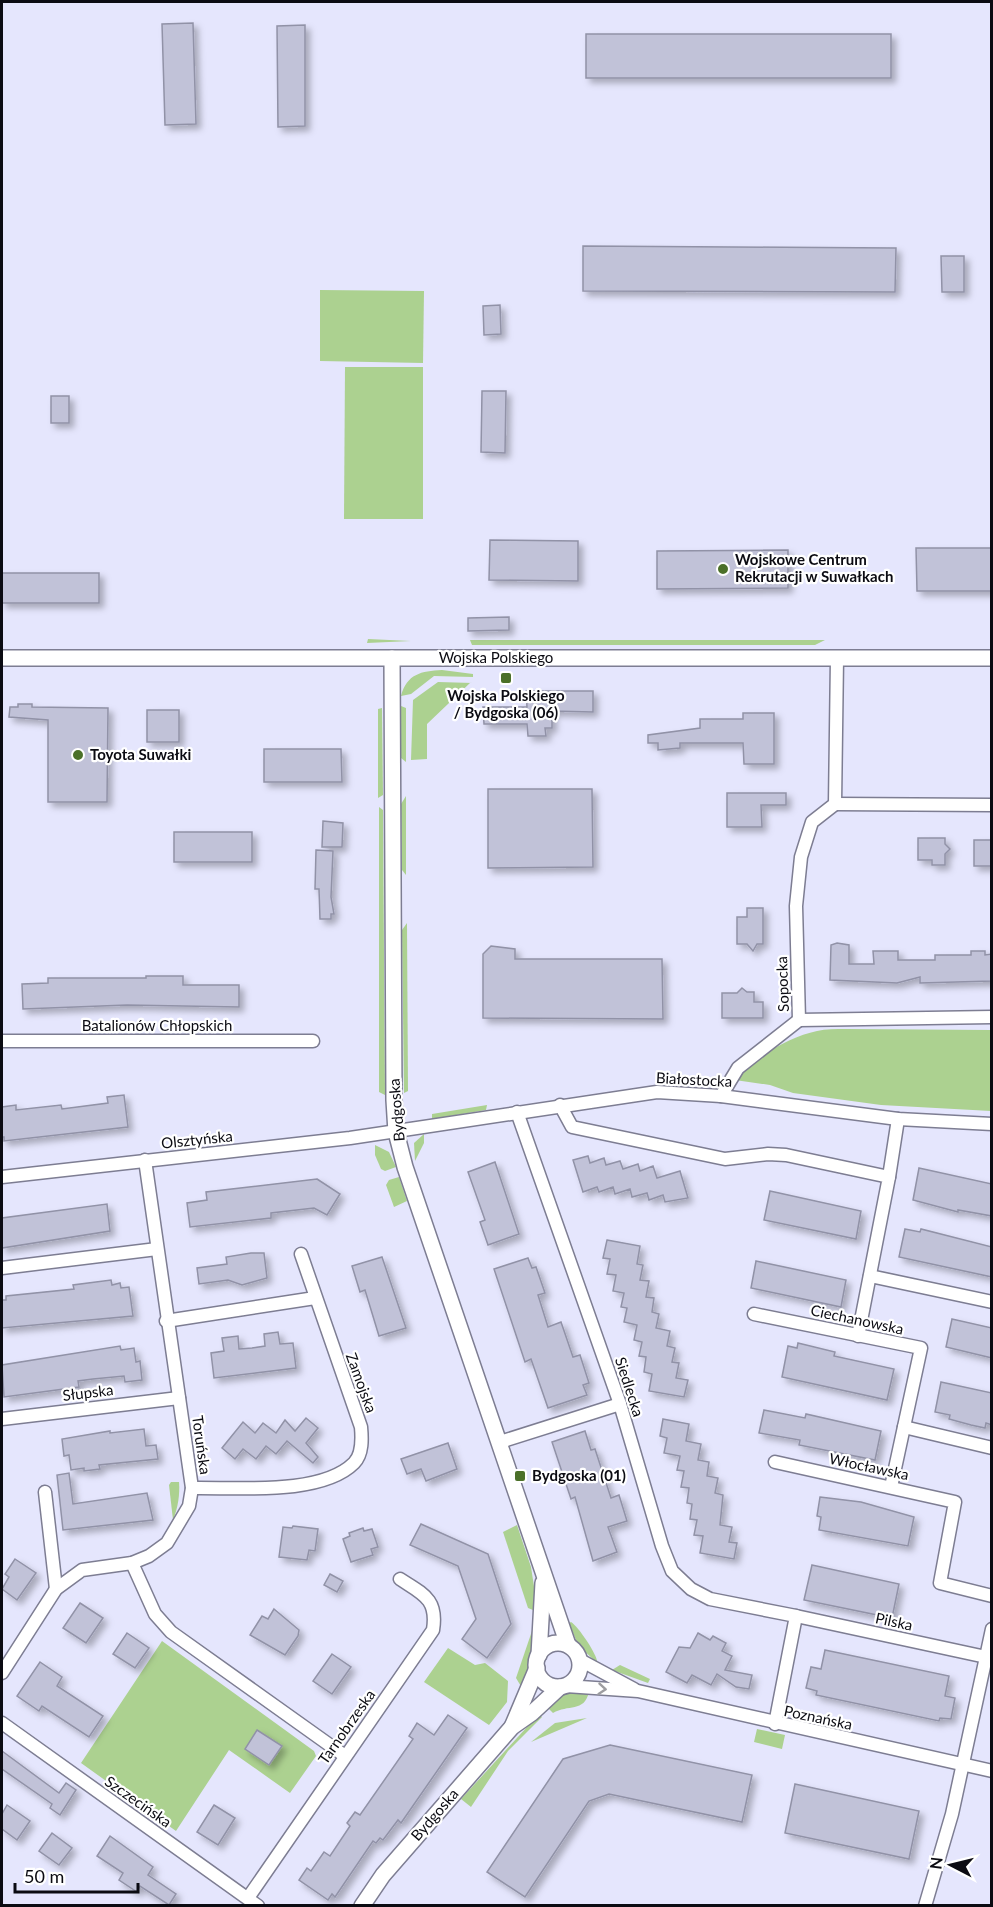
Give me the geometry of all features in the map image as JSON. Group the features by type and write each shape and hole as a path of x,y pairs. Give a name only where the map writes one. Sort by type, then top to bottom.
{"street":[{"name":"Wojska Polskiego","path":"2,658 992,658"},
{"name":"Bydgoska","path":"392,658 393,1024 396,1132 405,1167 568,1645"},
{"path":"837,658 835,804 992,805"},
{"name":"Sopocka","path":"835,804 812,822 801,857 796,906 799,1020 992,1017"},
{"path":"721,1096 738,1068 799,1020"},
{"name":"Batalionów Chłopskich","path":"2,1041 313,1041"},
{"name":"Białostocka","path":"396,1132 560,1104 657,1092 721,1096 897,1119 992,1124"},
{"path":"560,1104 572,1127 725,1160 768,1154 786,1155 889,1177"},
{"name":"Siedlecka","path":"517,1112 620,1404 662,1546 672,1571 691,1589 710,1599 796,1616"},
{"path":"858,1336 889,1177 897,1119"},
{"name":"Olsztyńska","path":"2,1177 396,1132"},
{"name":"Toruńska","path":"2,1673 56,1588 82,1570 132,1563 149,1556 167,1544 189,1506 192,1488 166,1321 145,1160"},
{"path":"2,1268 157,1249"},
{"path":"166,1321 315,1298 301,1254"},
{"path":"870,1276 992,1302"},
{"name":"Zamojska","path":"192,1488 261,1488 308,1483 333,1476 356,1462 362,1445 361,1427 315,1298"},
{"name":"Ciechanowska","path":"754,1314 921,1348 891,1487"},
{"name":"Słupska","path":"2,1419 179,1398"},
{"path":"500,1442 620,1404"},
{"path":"904,1427 992,1448"},
{"name":"Włocławska","path":"775,1462 955,1502 940,1583 992,1596"},
{"path":"45,1492 56,1588"},
{"path":"132,1563 155,1614 171,1632 345,1756"},
{"name":"Bydgoska","path":"512,1727 538,1661 543,1574"},
{"name":"Tarnobrzeska","path":"253,1902 345,1756 433,1630 435,1617 432,1603 400,1579"},
{"path":"775,1724 796,1616"},
{"name":"Pilska","path":"796,1616 986,1657"},
{"path":"925,1905 952,1815 992,1629"},
{"path":"549,1645 568,1645 578,1653 580,1660 579,1672 563,1686 543,1681 538,1661 549,1645"},
{"name":"Poznańska","path":"580,1660 638,1691"},
{"name":"Bydgoska","path":"362,1905 383,1875 512,1727 563,1686"},
{"name":"Poznańska","path":"563,1686 638,1691 775,1724 992,1771"},
{"name":"Szczecińska","path":"2,1723 253,1902"}],"green space":[{"path":"320,290 424,291 423,363 320,361"},
{"path":"345,367 423,367 423,519 344,519"},
{"path":"368,639 411,641 367,643"},
{"path":"470,640 825,640 815,645 472,645"},
{"path":"442,670 473,674 473,677 434,676 411,694 401,696 411,678 428,671"},
{"path":"438,682 473,683 470,683 427,724 427,759 411,760 413,700"},
{"path":"401,706 406,708 406,762 401,758"},
{"path":"382,708 383,795 378,798 378,709"},
{"path":"406,796 406,875 402,870 401,804"},
{"path":"379,807 383,810 385,1095 379,1092"},
{"path":"407,923 408,1091 404,1093 402,930"},
{"path":"820,1030 991,1030 991,1111 881,1105 793,1093 770,1085 735,1080 762,1056 783,1043"},
{"path":"487,1105 486,1110 432,1119 432,1114"},
{"path":"424,1134 424,1143 415,1161 414,1143"},
{"path":"375,1145 389,1152 396,1167 385,1171 381,1169 375,1155"},
{"path":"399,1177 407,1201 394,1207 386,1185 389,1180"},
{"path":"171,1482 179,1482 178,1501 173,1520 169,1485"},
{"path":"517,1525 531,1567 538,1612 528,1608 503,1532"},
{"path":"571,1622 587,1642 597,1663 578,1645 569,1623"},
{"path":"533,1628 535,1651 522,1688 516,1678"},
{"path":"162,1641 314,1751 316,1756 290,1793 229,1750 176,1831 81,1763"},
{"path":"448,1648 475,1665 485,1663 508,1681 507,1702 489,1725 424,1682"},
{"path":"620,1665 650,1679 648,1683 612,1670"},
{"path":"567,1690 589,1692 587,1699 579,1706 553,1713 547,1707"},
{"path":"539,1714 542,1717 508,1751 471,1807 461,1799"},
{"path":"587,1718 531,1742 555,1723"},
{"path":"757,1729 785,1735 782,1749 754,1742"}],"building":[{"path":"193,23 196,124 165,125 162,24"},
{"path":"305,25 305,126 278,127 277,26"},
{"path":"586,34 891,34 891,78 586,78"},
{"path":"583,246 896,248 895,292 583,291"},
{"path":"941,256 964,256 964,292 942,292"},
{"path":"500,305 501,334 484,335 483,306"},
{"path":"482,391 506,391 505,453 481,452"},
{"path":"51,396 69,396 69,423 51,423"},
{"path":"490,540 578,541 578,581 489,580"},
{"path":"916,548 992,548 992,591 917,591"},
{"name":"Wojskowe Centrum Rekrutacji w Suwałkach","path":"788,550 788,588 657,589 657,551"},
{"path":"2,573 99,573 99,603 2,603"},
{"path":"509,617 509,630 468,631 468,618"},
{"path":"526,691 593,691 593,712 552,711 552,728 545,728 546,736 528,736 527,724 484,724 483,707 527,707"},
{"name":"Toyota Suwałki","path":"18,704 32,704 32,707 108,708 107,802 48,802 48,720 9,717 10,707 18,707"},
{"path":"147,710 179,710 179,742 147,742"},
{"path":"743,713 774,713 774,764 744,764 743,743 680,743 680,748 658,750 658,743 648,743 648,735 700,728 700,719 743,719"},
{"path":"264,749 341,749 342,782 264,782"},
{"path":"488,789 592,789 593,867 488,868"},
{"path":"727,793 786,793 786,805 761,805 762,827 727,827"},
{"path":"323,821 343,823 342,847 322,847"},
{"path":"174,832 252,832 252,862 174,862"},
{"path":"918,838 945,838 945,844 950,849 945,854 945,865 932,865 932,860 918,860"},
{"path":"974,840 992,840 992,866 974,866"},
{"path":"316,850 333,851 331,897 334,914 331,914 331,919 320,919 319,889 315,889"},
{"path":"747,908 763,908 763,944 757,944 753,951 747,944 737,944 737,917 747,917"},
{"path":"837,943 849,945 849,964 874,964 873,951 898,951 898,960 935,960 935,955 971,955 971,951 985,951 985,955 992,954 992,981 920,983 920,977 897,983 830,980 831,945"},
{"path":"491,946 515,949 515,959 662,959 663,1019 483,1018 483,954"},
{"path":"146,976 183,976 183,985 239,985 239,1007 127,1005 23,1009 22,984 48,983 48,978 146,978"},
{"path":"742,988 747,992 754,992 754,1002 763,1002 763,1018 722,1018 722,993 737,993"},
{"path":"124,1095 128,1127 4,1141 2,1137 2,1107 16,1105 16,1110 61,1105 62,1109 108,1103 107,1097"},
{"path":"588,1156 590,1163 604,1158 606,1165 620,1161 623,1169 638,1164 640,1171 653,1166 657,1178 680,1171 688,1198 665,1202 663,1195 649,1200 647,1193 632,1197 630,1189 615,1194 613,1187 599,1192 597,1187 583,1192 573,1160"},
{"path":"495,1162 519,1234 488,1245 480,1222 485,1220 468,1172"},
{"path":"919,1168 992,1184 992,1216 958,1210 958,1212 913,1200"},
{"path":"317,1179 340,1194 327,1215 314,1208 271,1213 271,1218 190,1227 187,1203 207,1200 206,1192"},
{"path":"770,1191 861,1211 856,1239 764,1220"},
{"path":"107,1204 110,1231 2,1248 2,1218"},
{"path":"905,1229 920,1232 921,1229 992,1247 992,1277 899,1257"},
{"path":"607,1240 640,1246 637,1264 643,1265 640,1280 649,1281 646,1297 654,1298 652,1312 659,1314 656,1328 670,1331 667,1346 675,1348 672,1362 679,1363 676,1378 688,1380 684,1397 649,1391 652,1374 644,1372 646,1357 639,1356 642,1342 634,1340 637,1325 624,1322 627,1308 621,1307 624,1293 613,1291 616,1275 607,1274 610,1259 603,1258"},
{"path":"264,1253 267,1278 242,1285 228,1280 199,1284 197,1268 227,1264 226,1257"},
{"path":"382,1257 406,1328 379,1336 365,1290 360,1292 352,1266"},
{"path":"528,1258 532,1268 536,1267 545,1293 538,1295 548,1327 561,1322 573,1357 580,1355 589,1383 583,1385 587,1395 548,1408 531,1359 525,1362 494,1269"},
{"path":"756,1261 846,1280 841,1307 751,1288"},
{"path":"111,1280 112,1285 120,1283 121,1288 129,1287 133,1316 2,1328 2,1300 6,1300 6,1296 74,1289 73,1285"},
{"path":"952,1319 992,1328 992,1358 946,1347"},
{"path":"278,1332 280,1344 293,1343 296,1368 214,1378 211,1353 224,1351 222,1338 238,1336 239,1349 252,1348 265,1346 264,1334"},
{"path":"798,1343 835,1352 834,1356 894,1369 887,1400 782,1377 788,1346 797,1348"},
{"path":"120,1346 121,1350 134,1348 136,1362 140,1361 142,1380 125,1382 124,1376 93,1379 78,1381 79,1387 4,1397 2,1365"},
{"path":"941,1382 992,1393 992,1425 986,1423 985,1428 971,1425 949,1419 950,1415 935,1412"},
{"path":"764,1410 805,1418 806,1414 881,1431 875,1460 799,1445 800,1440 759,1433"},
{"path":"306,1418 318,1428 306,1443 318,1457 313,1463 287,1441 276,1454 266,1446 256,1459 243,1449 235,1459 222,1448 243,1422 255,1433 263,1423 276,1433 285,1420 295,1431"},
{"path":"663,1419 689,1424 686,1441 701,1444 698,1460 709,1462 707,1476 718,1478 715,1493 723,1495 720,1525 732,1527 729,1542 737,1543 734,1559 700,1553 703,1536 694,1535 697,1520 690,1519 692,1504 687,1503 689,1488 681,1487 684,1471 677,1470 680,1456 664,1453 667,1438 660,1436"},
{"path":"144,1429 146,1446 156,1445 158,1459 99,1465 100,1469 84,1471 84,1468 71,1470 69,1455 64,1456 62,1439 110,1431 110,1433"},
{"path":"585,1431 591,1450 595,1449 611,1498 619,1495 627,1521 608,1527 617,1552 593,1561 575,1497 571,1499 552,1442"},
{"path":"448,1443 457,1469 426,1481 421,1469 407,1474 401,1459"},
{"path":"69,1473 73,1504 147,1493 153,1520 63,1530 57,1475"},
{"path":"820,1497 861,1502 914,1517 908,1546 819,1530 821,1517 817,1516"},
{"path":"421,1524 488,1554 511,1624 487,1658 462,1639 476,1619 458,1566 410,1545"},
{"path":"293,1526 318,1529 315,1551 309,1550 307,1560 279,1557 283,1527 292,1528"},
{"path":"363,1528 364,1531 372,1529 378,1547 371,1549 373,1555 351,1562 343,1539 350,1536 349,1533"},
{"path":"15,1559 36,1573 17,1600 2,1589 9,1577 5,1574"},
{"path":"812,1565 899,1584 892,1618 804,1600"},
{"path":"330,1574 343,1581 337,1592 324,1585"},
{"path":"80,1603 103,1618 86,1643 63,1628"},
{"path":"274,1609 299,1630 298,1636 285,1655 250,1635 262,1616 268,1619"},
{"path":"127,1633 149,1648 135,1668 113,1654"},
{"path":"698,1633 710,1640 713,1636 726,1643 722,1651 732,1656 725,1670 752,1675 749,1689 736,1687 717,1674 711,1685 692,1675 687,1683 666,1672 679,1647 690,1648"},
{"path":"825,1650 949,1676 945,1696 955,1698 951,1719 940,1718 939,1721 816,1695 817,1691 806,1688 811,1667 821,1669"},
{"path":"332,1654 351,1667 332,1694 313,1681"},
{"path":"40,1662 62,1677 57,1686 103,1716 89,1737 42,1706 39,1711 17,1696"},
{"path":"448,1715 467,1728 401,1823 398,1820 383,1840 380,1838 376,1843 373,1841 335,1897 332,1894 328,1900 299,1880 307,1868 311,1871 324,1852 330,1856 350,1826 347,1823 355,1812 360,1815 413,1739 409,1736 417,1723 434,1735"},
{"path":"257,1730 282,1746 269,1765 245,1749"},
{"path":"610,1745 752,1775 742,1822 609,1794 589,1801 525,1897 487,1872 563,1759"},
{"path":"2,1751 59,1793 66,1783 76,1790 60,1815 50,1808 52,1804 2,1769"},
{"path":"795,1784 919,1811 909,1859 785,1833"},
{"path":"7,1805 30,1821 17,1840 2,1829 2,1814"},
{"path":"214,1805 235,1818 218,1845 197,1832"},
{"path":"52,1833 72,1848 59,1865 39,1851"},
{"path":"110,1836 153,1867 148,1875 176,1894 169,1905 140,1886 137,1892 119,1880 123,1873 97,1856"}],"place":[{"name":"Wojskowe Centrum Rekrutacji w Suwałkach","path":"723,569"},
{"name":"Wojska Polskiego / Bydgoska (06)","path":"506,678"},
{"name":"Toyota Suwałki","path":"78,755"},
{"name":"Bydgoska (01)","path":"520,1476"}]}
